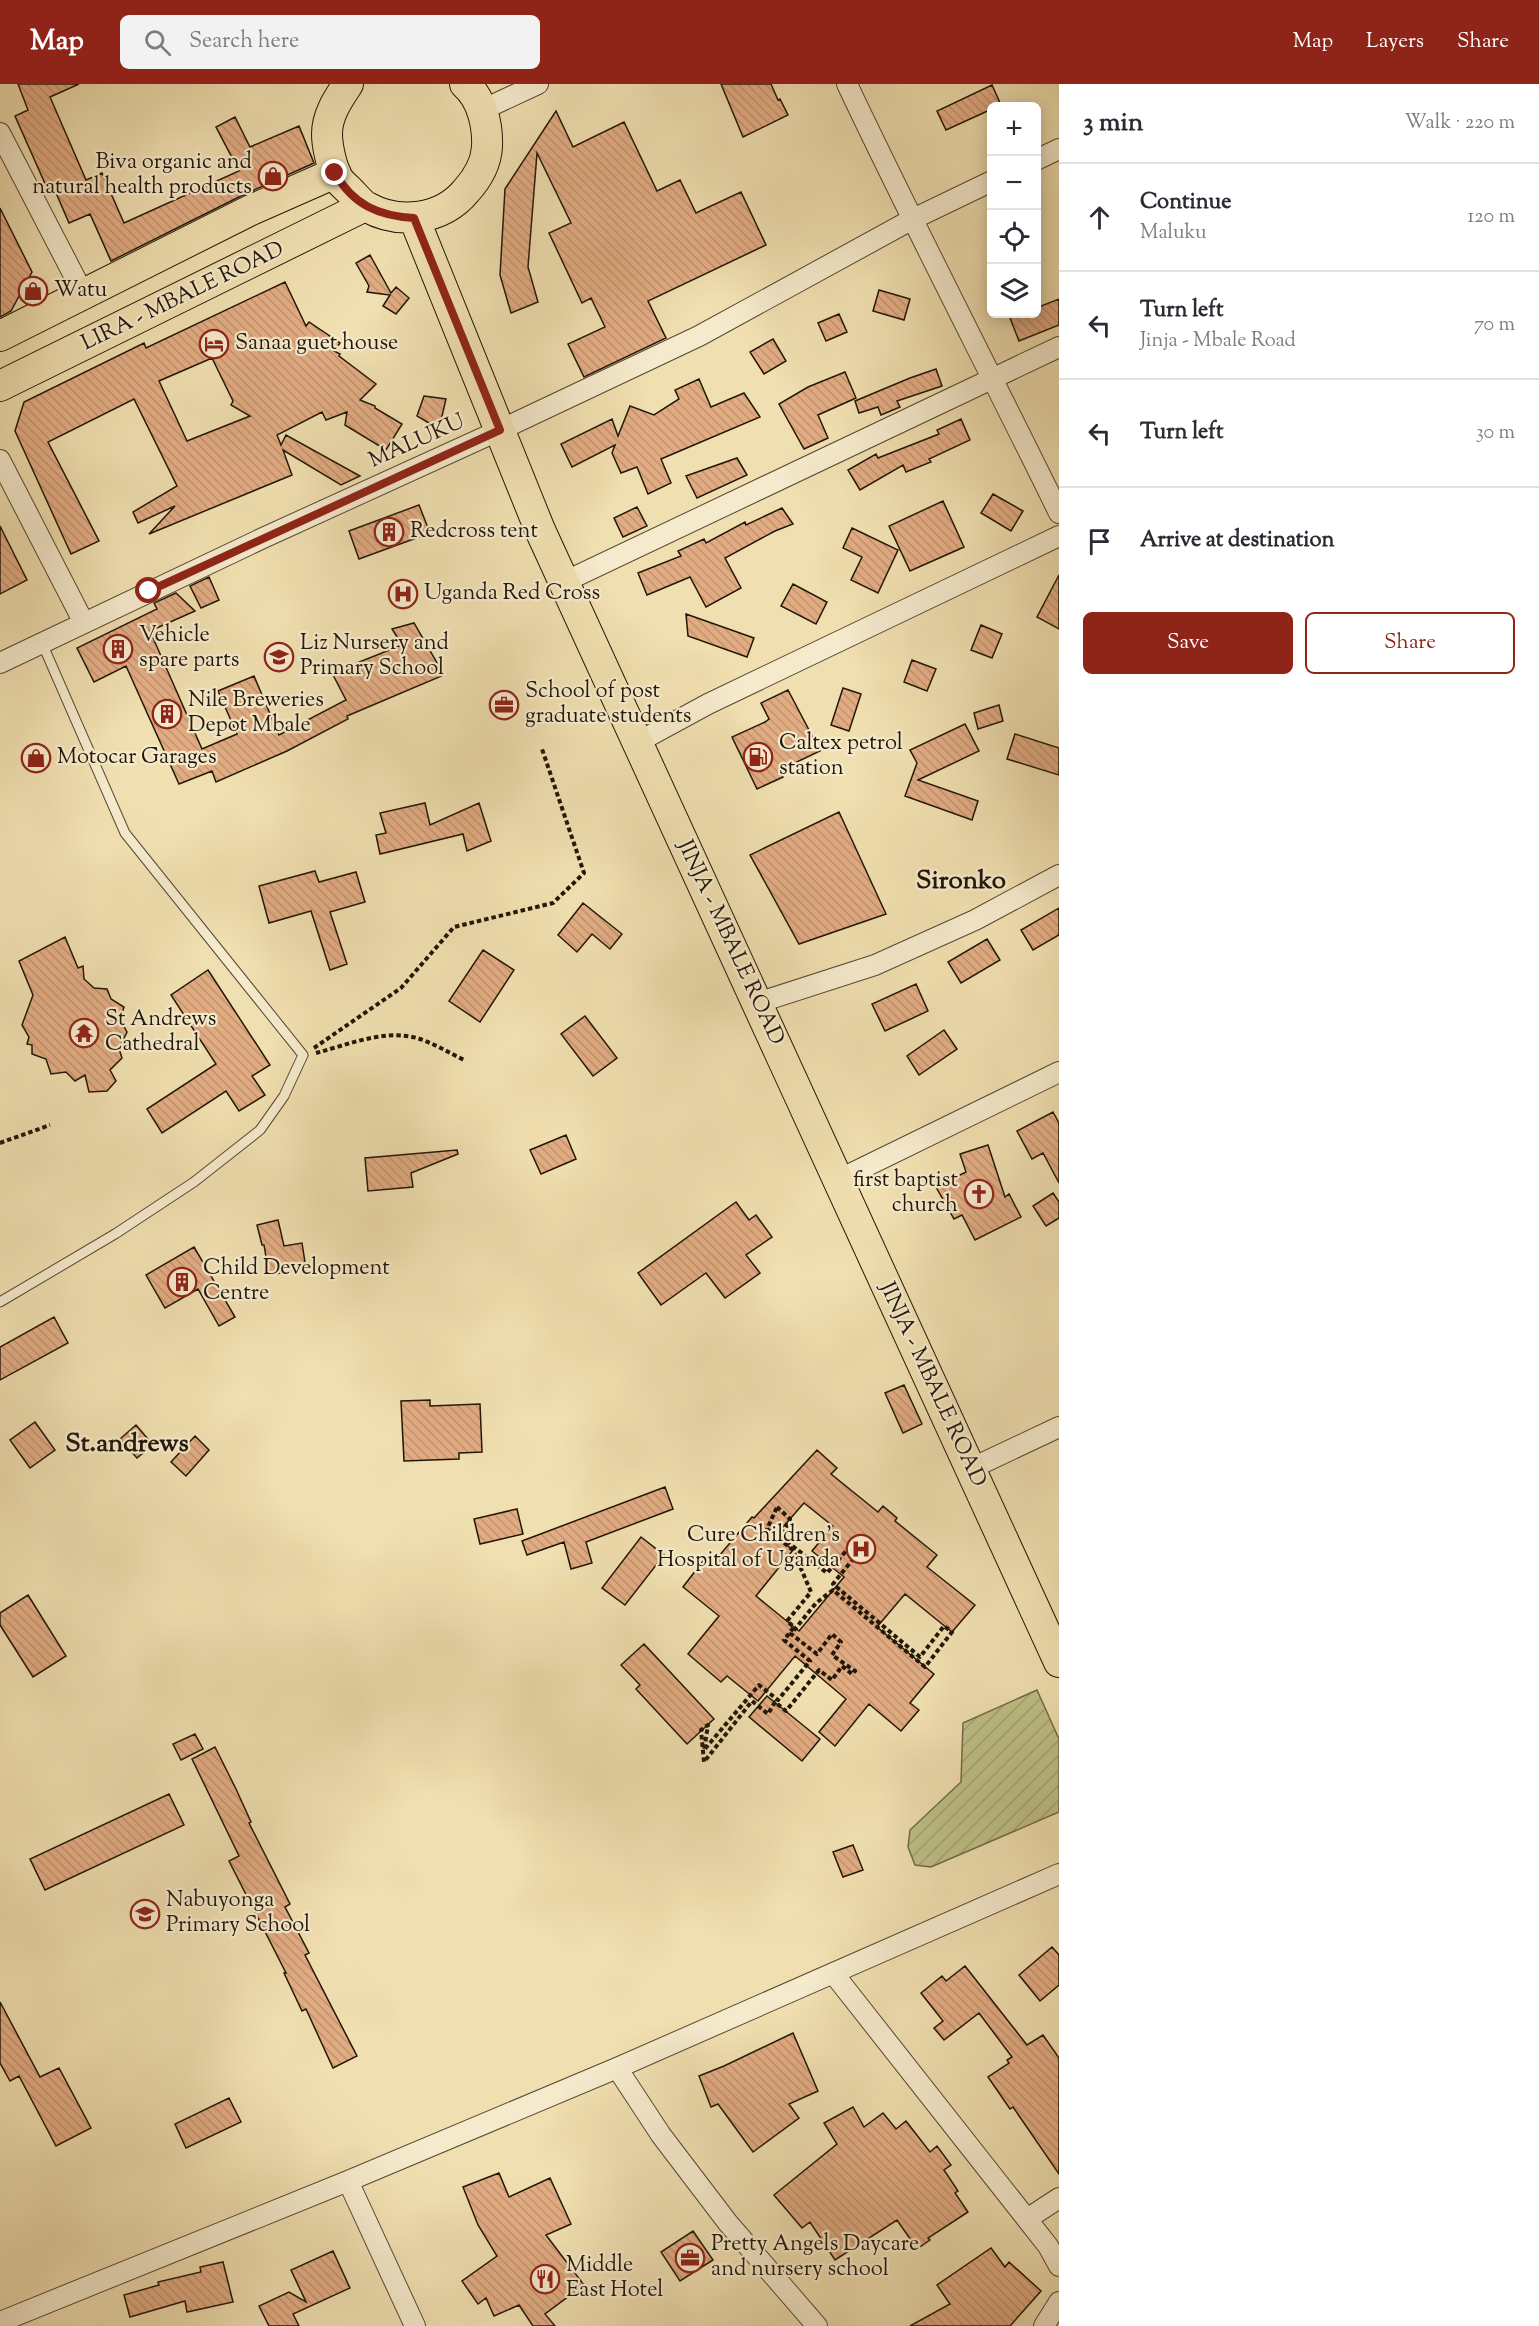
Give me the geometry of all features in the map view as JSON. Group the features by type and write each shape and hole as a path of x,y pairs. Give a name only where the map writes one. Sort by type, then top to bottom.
{"main road":[{"path":"348,84 333,106 327,133 335,173 365,206 391,217 414,218 442,211 459,200 477,178 487,152 488,132 482,110 470,88 465,84"},
{"name":"LIRA - MBALE ROAD","path":"0,336 251,210 335,173"},
{"name":"LIRA - MBALE ROAD","path":"0,386 365,206"},
{"name":"JINJA - MBALE ROAD","path":"414,218 540,530 1059,1662"}],"street":[{"path":"482,110 538,84"},
{"path":"847,84 911,220 994,380 1059,513"},
{"path":"0,133 84,295"},
{"path":"1041,158 1059,149"},
{"name":"MALUKU","path":"0,663 699,336 911,220 987,183"},
{"path":"564,582 994,380 1059,347"},
{"path":"0,460 84,623"},
{"path":"638,742 708,704 1059,536"},
{"path":"757,1003 875,965 975,920 1059,875"},
{"path":"838,1180 1059,1072"},
{"path":"970,1469 1059,1427"},
{"path":"0,2322 348,2181 617,2068 1059,1874"},
{"path":"833,1973 1048,2246 1059,2266"},
{"path":"617,2068 661,2135 728,2223 818,2326"},
{"path":"348,2181 415,2326"},
{"path":"1027,2219 1059,2198"},
{"path":"1044,2326 1059,2302"}],"lane":[{"path":"0,1302 115,1234 194,1182 260,1130 284,1096 303,1055 124,833 42,643"}],"path":[{"path":"303,1055 401,988 454,927 553,903 584,873 542,749"},
{"path":"303,1055 344,1044 405,1036 418,1039 464,1060"},
{"path":"0,1143 50,1125"},
{"path":"777,1507 790,1519 781,1537 827,1573 853,1542 861,1549 833,1584 920,1657 944,1626 952,1632 925,1667 833,1590 816,1603 791,1634 817,1654 832,1634 841,1642 832,1654 855,1671 852,1674 842,1666 832,1680 819,1670 786,1711 775,1702 768,1714 752,1701 704,1762 701,1730 708,1725 704,1750 759,1685 778,1700 810,1661 784,1640 794,1627 786,1621 811,1592 793,1551 767,1530 777,1507"}],"green space":[{"path":"1037,1690 1059,1739 1059,1812 931,1867 915,1865 908,1847 910,1830 961,1782 963,1723"}],"building":[{"path":"18,84 79,84 50,97 86,180 102,173 124,223 239,171 216,127 235,117 250,147 299,126 314,163 243,195 111,261 90,214 69,223 53,186 47,188 15,116 28,110"},
{"path":"721,84 771,84 788,115 743,137"},
{"path":"992,85 1000,102 987,102 987,111 946,130 937,111"},
{"path":"556,111 573,147 624,122 657,191 680,180 696,213 741,192 766,245 648,301 666,338 584,377 568,344 605,327 591,298 582,303 549,233 571,223 537,153 528,267 538,302 511,313 500,275 505,189"},
{"path":"0,208 32,272 11,311 0,317"},
{"path":"370,255 391,293 396,287 409,298 396,314 383,306 390,295 367,292 369,286 356,263"},
{"path":"285,282 306,326 309,322 340,343 334,351 376,384 360,400 375,406 402,424 386,450 345,425 347,412 326,420 322,412 277,435 281,445 286,435 360,476 341,485 283,450 292,475 149,534 175,506 138,523 133,512 177,486 134,399 48,442 99,541 71,554 15,431 24,402 144,343 146,348","holes":["212,358 233,401 231,405 250,416 187,441 159,381"]},
{"path":"879,290 910,299 904,320 873,311"},
{"path":"1059,299 1059,325 1019,341 1010,318 1041,318 1041,306"},
{"path":"839,314 847,332 826,341 818,323"},
{"path":"773,339 786,361 764,374 750,352"},
{"path":"936,369 942,386 897,401 900,407 881,415 878,407 859,413 855,401"},
{"path":"845,372 856,398 818,415 828,438 804,449 779,404 808,387"},
{"path":"699,379 711,407 744,393 760,417 661,459 671,483 648,494 637,467 621,473 612,453 615,445 572,467 561,444 612,419 618,436 630,406 654,415 679,399 675,390"},
{"path":"424,396 446,399 439,429 417,416"},
{"path":"961,419 970,440 929,459 931,462 906,472 903,465 860,490 848,470 876,454 878,458 939,434 937,430"},
{"path":"737,458 747,475 697,498 686,476"},
{"path":"993,494 1023,511 1011,531 981,513"},
{"path":"943,501 964,547 910,571 889,526"},
{"name":"Redcross tent","path":"419,505 430,533 359,559 349,531"},
{"path":"637,507 647,526 623,537 614,518"},
{"path":"782,508 793,524 725,558 741,588 706,607 690,577 647,595 638,573 681,556 678,551 704,539 706,543 745,522 746,525"},
{"path":"0,526 27,580 0,594"},
{"path":"852,528 898,550 878,593 851,580 862,557 843,548"},
{"path":"1059,575 1059,629 1037,617"},
{"path":"209,577 219,600 201,608 190,586"},
{"path":"793,584 827,602 816,624 781,606"},
{"path":"176,593 195,611 150,631 202,749 237,734 218,691 254,676 279,735 346,700 332,673 402,645 392,629 414,623 444,675 347,716 348,719 287,751 216,782 212,771 179,784 126,666 94,682 77,648 157,609 154,603"},
{"path":"686,614 754,638 747,657 688,636"},
{"path":"981,625 1002,634 992,658 971,650"},
{"path":"912,660 936,669 927,691 904,682"},
{"path":"843,688 861,694 849,731 831,725"},
{"path":"788,690 820,751 780,770 783,777 757,789 732,737 769,719 761,703"},
{"path":"999,705 1003,721 978,729 974,713"},
{"path":"965,724 979,751 918,780 978,801 972,820 905,796 917,763 910,750"},
{"path":"1015,734 1059,748 1059,775 1007,759"},
{"path":"425,803 430,825 479,803 491,841 467,851 463,834 380,854 376,835 386,833 380,813"},
{"path":"839,812 886,914 799,944 750,855"},
{"path":"315,871 319,882 356,872 365,902 330,912 347,964 330,970 311,911 269,923 259,886"},
{"path":"583,903 622,934 610,949 592,934 577,952 558,935"},
{"path":"1059,908 1059,935 1033,950 1021,930"},
{"name":"St Andrews Cathedral","path":"65,937 78,968 83,966 84,979 94,988 107,989 111,999 124,1007 120,1019 127,1032 119,1049 122,1058 110,1070 116,1081 107,1091 89,1092 85,1075 75,1081 66,1072 51,1074 46,1059 32,1054 32,1045 27,1044 29,1037 22,1025 33,995 19,961"},
{"path":"987,939 1000,960 961,983 948,962"},
{"path":"483,950 514,970 480,1022 449,1001"},
{"path":"208,970 270,1065 252,1076 265,1095 239,1111 226,1091 162,1133 147,1109 216,1064 171,995"},
{"path":"916,984 928,1011 885,1031 872,1004"},
{"path":"585,1016 617,1058 593,1076 561,1034"},
{"path":"944,1030 957,1049 919,1075 907,1056"},
{"path":"1053,1112 1059,1123 1059,1183 1043,1153 1032,1159 1017,1131"},
{"path":"566,1135 576,1159 541,1174 530,1150"},
{"path":"988,1145 1005,1197 1009,1194 1021,1217 975,1240 962,1215 954,1219 936,1187 966,1172 960,1154"},
{"path":"457,1150 458,1154 411,1173 413,1187 368,1191 365,1158"},
{"path":"1053,1193 1059,1202 1059,1218 1046,1226 1033,1206"},
{"path":"736,1202 749,1220 756,1215 772,1237 746,1255 760,1273 725,1298 706,1273 661,1305 638,1273"},
{"path":"278,1220 284,1246 302,1243 306,1269 269,1275 264,1245 262,1245 257,1225"},
{"name":"Child Development Centre","path":"194,1247 235,1317 219,1326 198,1289 165,1308 146,1275"},
{"path":"54,1317 68,1343 0,1380 0,1347"},
{"path":"904,1385 922,1424 903,1433 885,1393"},
{"path":"430,1400 430,1406 480,1404 482,1452 459,1453 459,1459 404,1461 401,1401"},
{"path":"35,1422 55,1450 30,1468 10,1440"},
{"path":"136,1425 153,1445 137,1458 120,1439"},
{"path":"195,1436 209,1450 186,1476 171,1462"},
{"path":"817,1450 837,1468 831,1474 878,1512 883,1506 897,1518 895,1521 937,1555 927,1567 975,1605 952,1632 905,1594 877,1627 934,1674 910,1703 919,1710 901,1731 869,1704 835,1746 819,1732 846,1699 795,1656 758,1701 727,1676 721,1682 688,1654 719,1616 683,1587 706,1557 713,1563 752,1517 754,1518","holes":["804,1503 833,1526 812,1551 844,1577 799,1631 756,1596 793,1550 775,1536"]},
{"path":"665,1487 673,1509 586,1542 592,1563 571,1569 564,1542 527,1555 522,1541"},
{"path":"517,1509 523,1534 480,1544 474,1519"},
{"path":"641,1537 664,1555 625,1605 602,1588"},
{"path":"28,1595 66,1656 33,1677 0,1625 0,1613"},
{"path":"644,1644 714,1719 687,1744 636,1689 640,1685 621,1665"},
{"path":"767,1696 820,1739 802,1761 749,1717"},
{"path":"195,1734 203,1749 181,1760 173,1744"},
{"path":"215,1747 251,1822 249,1823 290,1904 285,1907 309,1953 305,1955 357,2056 333,2068 306,2009 302,2011 284,1973 286,1973 229,1861 239,1856 192,1759"},
{"path":"169,1794 184,1825 45,1890 30,1859"},
{"path":"853,1845 863,1870 843,1877 833,1852"},
{"path":"1052,1947 1059,1955 1059,1985 1040,2001 1019,1975"},
{"path":"965,1966 1027,2045 1043,2035 1059,2058 1059,2174 1013,2107 1010,2109 988,2077 1009,2063 1007,2060 1012,2057 979,2013 944,2040 934,2028 943,2021 921,1993 942,1976 946,1981"},
{"path":"0,2002 40,2077 59,2068 91,2128 56,2146 19,2076 10,2081 0,2063"},
{"path":"793,2033 818,2091 789,2104 799,2118 753,2152 718,2104 711,2107 699,2076"},
{"path":"229,2098 241,2122 186,2148 175,2124"},
{"path":"853,2107 864,2127 883,2113 896,2129 906,2121 930,2152 937,2146 951,2165 944,2170 958,2191 955,2193 968,2212 928,2238 930,2240 917,2249 897,2220 835,2260 810,2222 802,2228 774,2195 837,2144 824,2123"},
{"path":"499,2173 509,2197 550,2178 571,2224 546,2235 584,2285 545,2314 555,2326 533,2326 519,2305 494,2316 486,2298 478,2304 462,2281 497,2256 478,2225 463,2187"},
{"path":"693,2231 713,2260 680,2281 661,2252"},
{"path":"991,2248 1005,2267 1009,2262 1041,2291 1010,2326 910,2326 950,2304 937,2285"},
{"path":"333,2251 350,2288 293,2314 299,2326 269,2326 259,2306 289,2292 306,2302 291,2270"},
{"path":"223,2262 233,2302 187,2312 185,2301 130,2317 124,2295 159,2285 158,2282 201,2272 200,2267"}],"place":[{"name":"Biva organic and natural health products","path":"273,176"},
{"name":"Watu","path":"33,291"},
{"name":"Sanaa guet house","path":"214,344"},
{"name":"Redcross tent","path":"389,532"},
{"name":"Uganda Red Cross","path":"403,594"},
{"name":"Vehicle spare parts","path":"118,649"},
{"name":"Liz Nursery and Primary School","path":"279,657"},
{"name":"School of post graduate students","path":"504,705"},
{"name":"Nile Breweries Depot Mbale","path":"167,714"},
{"name":"Caltex petrol station","path":"758,757"},
{"name":"Motocar Garages","path":"36,758"},
{"name":"St Andrews Cathedral","path":"84,1033"},
{"name":"first baptist church","path":"979,1194"},
{"name":"Child Development Centre","path":"182,1282"},
{"name":"Cure Children's Hospital of Uganda","path":"861,1549"},
{"name":"Nabuyonga Primary School","path":"145,1914"},
{"name":"Pretty Angels Daycare and nursery school","path":"690,2258"},
{"name":"Middle East Hotel","path":"545,2279"}],"district":[{"name":"Sironko","path":"961,881"},
{"name":"St.andrews","path":"127,1444"}],"route":[{"path":"149,591 500,430 414,218 391,217 365,206 338,179 335,173"}]}
